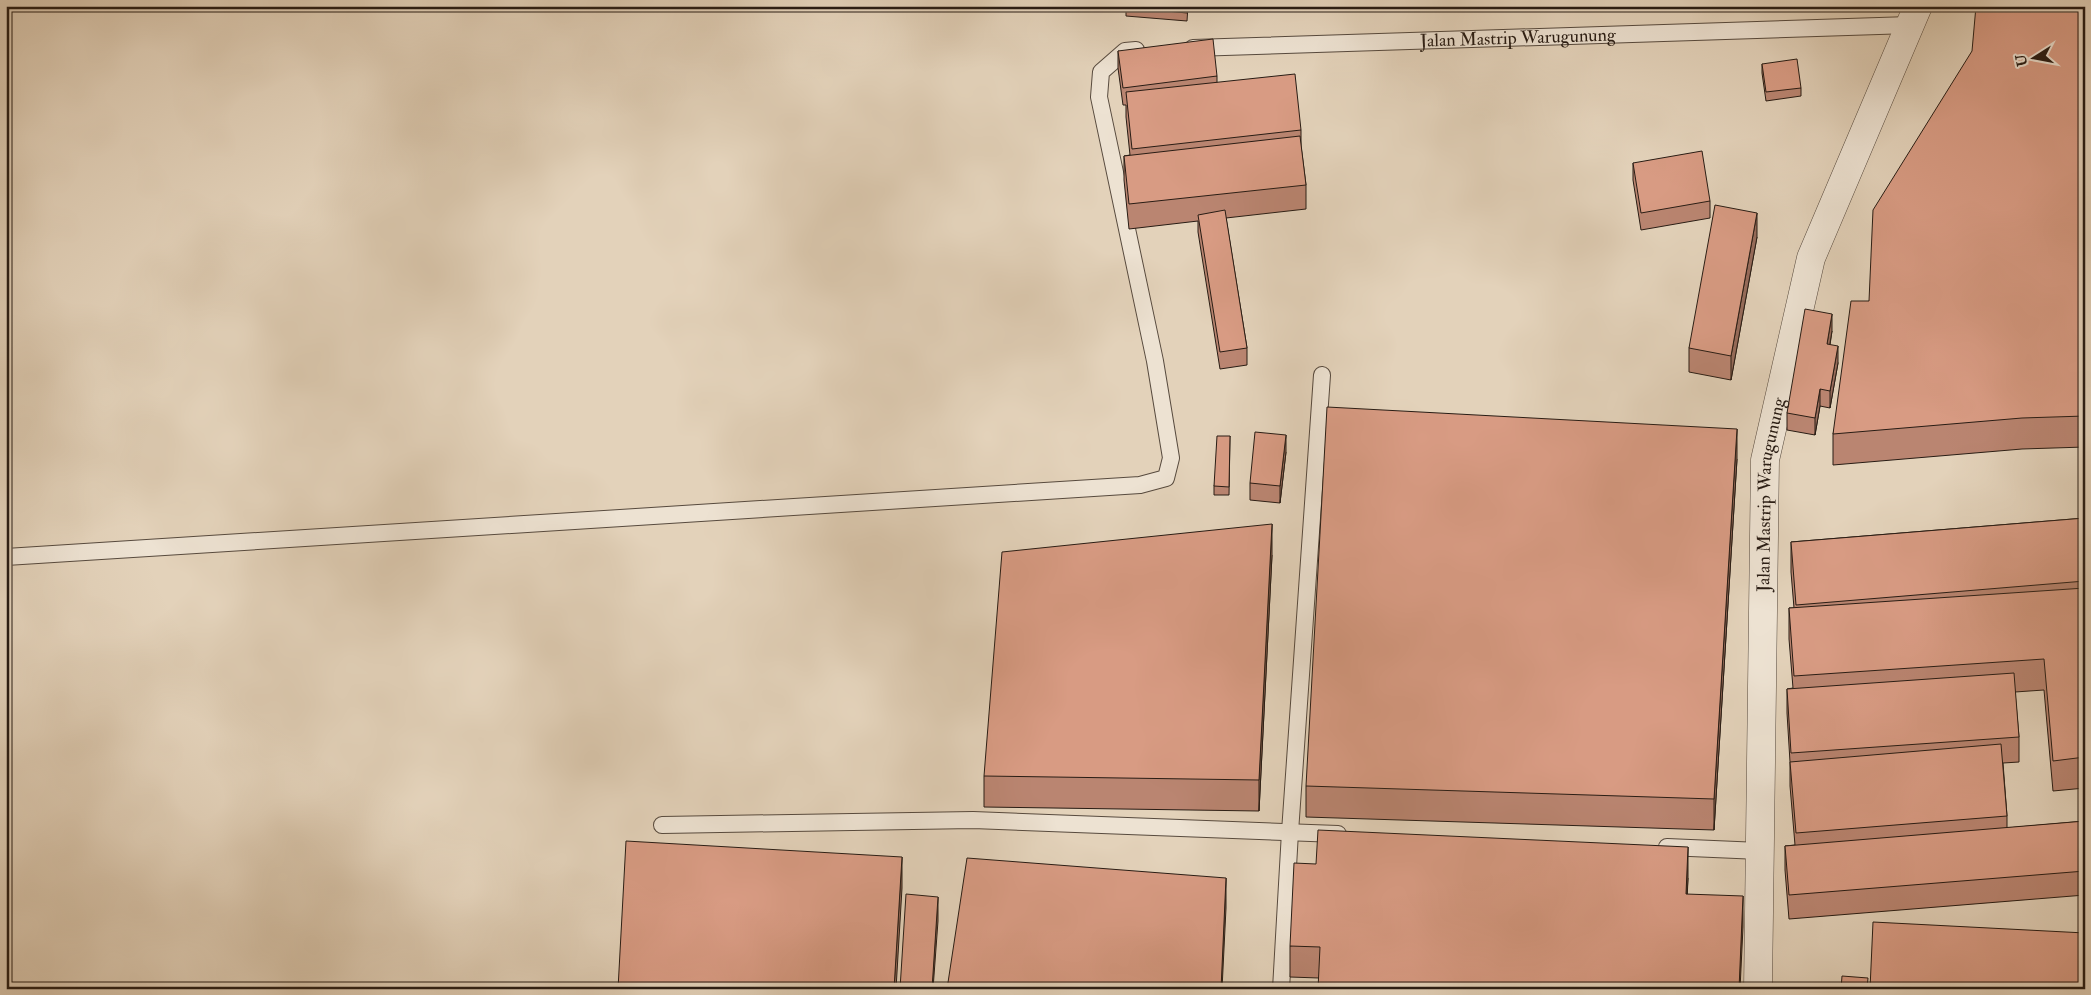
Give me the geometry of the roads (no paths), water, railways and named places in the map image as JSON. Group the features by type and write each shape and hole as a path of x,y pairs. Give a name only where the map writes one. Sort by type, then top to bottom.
{"street":[{"name":"Jalan Mastrip Warugunung","path":"1758,989 1765,460 1812,258 1914,16"}],"lane":[{"name":"Jalan Mastrip Warugunung","path":"1175,49 1914,16"},
{"path":"6,557 1140,485 1166,478 1171,458 1155,361 1099,97 1102,72 1125,51 1155,50"},
{"path":"1281,989 1322,375"},
{"path":"662,825 973,820 1358,835"},
{"path":"1652,846 1760,850"}]}
